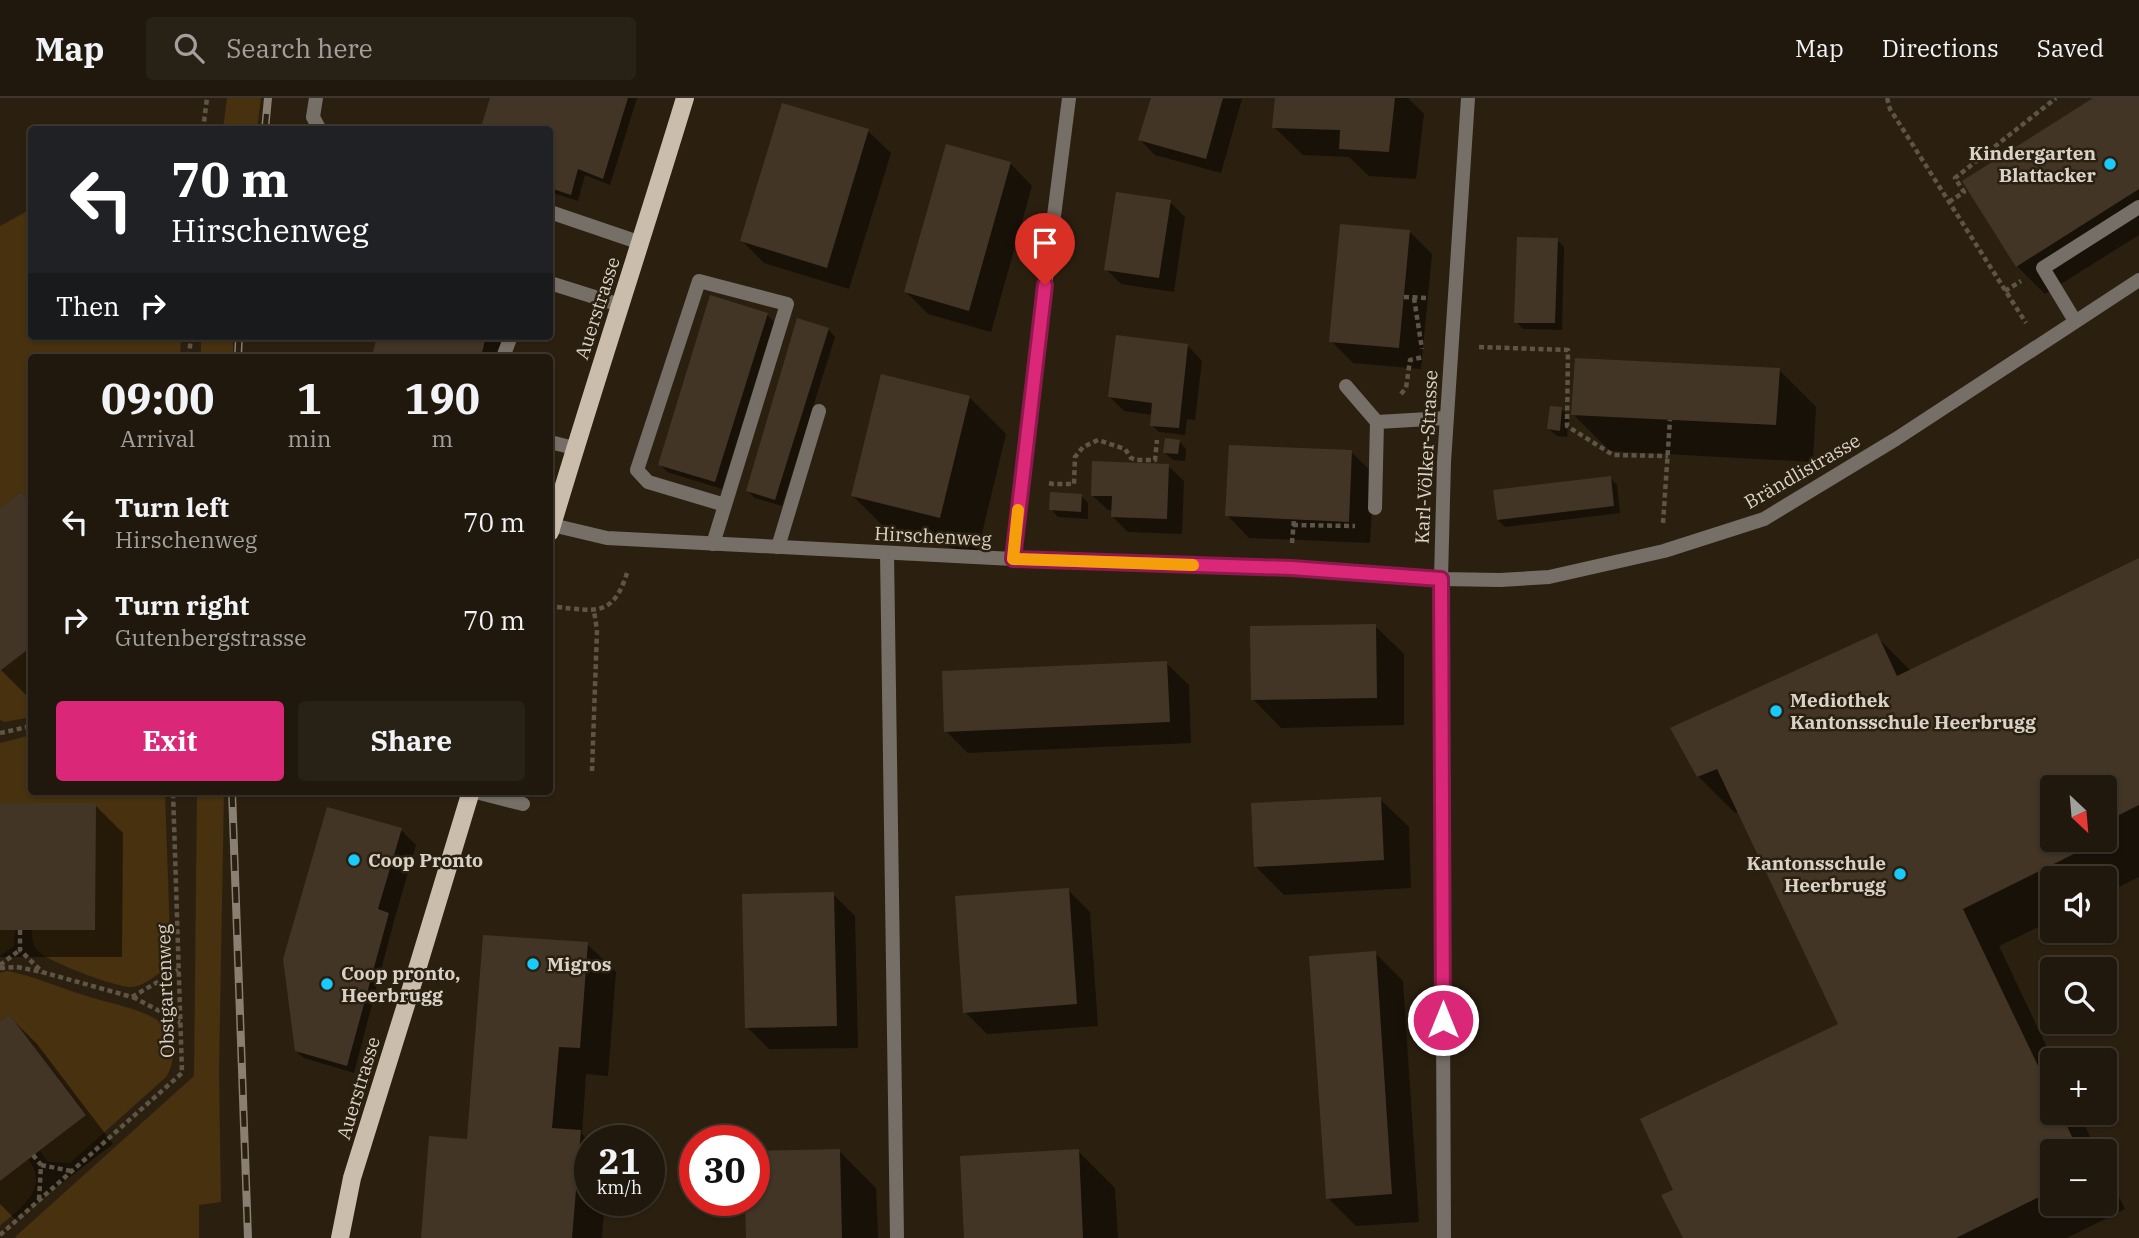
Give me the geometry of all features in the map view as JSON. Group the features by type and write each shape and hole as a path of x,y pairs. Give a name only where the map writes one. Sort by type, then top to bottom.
{"main road":[{"name":"Auerstrasse","path":"553,521 685,98"},
{"name":"Auerstrasse","path":"340,1238 352,1178 470,795"}],"street":[{"path":"316,98 313,117 318,126"},
{"path":"1013,559 1069,98"},
{"name":"Karl-Völker-Strasse","path":"1444,1238 1441,579 1446,418 1468,98"},
{"path":"2075,321 2043,268 2139,207"},
{"path":"553,213 641,243"},
{"name":"Brändlistrasse","path":"1441,579 1549,577 1664,551 1764,519 1896,439 2139,280"},
{"path":"713,544 725,505 786,304 699,281 638,470 649,482 725,505"},
{"path":"553,284 620,305"},
{"path":"1346,386 1377,422 1375,508"},
{"path":"778,547 819,411"},
{"path":"1377,422 1446,418"},
{"path":"553,443 574,447"},
{"name":"Hirschenweg","path":"553,528 607,538 1013,559 1291,568 1441,579"},
{"path":"887,553 897,1238"},
{"path":"487,795 523,804"}],"path":[{"path":"204,126 207,98"},
{"path":"1887,98 1890,109 2026,324"},
{"path":"1949,202 1964,192 1955,178 2056,98"},
{"path":"1404,297 1435,298"},
{"path":"1377,422 1406,388 1410,360 1423,358 1414,298"},
{"path":"1475,346 1568,350 1567,426 1613,455 1668,456"},
{"path":"1663,527 1670,420"},
{"path":"1023,471 1053,484 1074,484 1075,457 1083,447 1098,440 1125,449 1136,460 1156,460 1157,440"},
{"path":"1292,545 1294,522 1355,526 1375,508"},
{"path":"557,607 594,611 603,609 621,592 627,573"},
{"path":"592,771 597,630 594,611"},
{"path":"0,733 28,727"},
{"name":"Obstgartenweg","path":"0,1235 182,1073 173,795"},
{"path":"20,930 20,950 42,972"},
{"path":"0,966 20,950"},
{"path":"0,966 42,972 132,997 180,1021"},
{"path":"132,997 178,970"},
{"path":"33,1155 41,1166 39,1200"},
{"path":"41,1166 72,1171"}],"shaded area":[{"path":"227,98 261,98 257,126 223,126"},
{"path":"28,211 28,340 181,340 180,354 28,354 28,501 21,492 0,508 0,226"},
{"path":"201,340 233,340 233,354 201,354"},
{"path":"28,648 28,718 5,722 0,720 0,671"},
{"path":"28,736 28,795 165,795 171,965 153,978 133,987 125,986 67,967 37,950 32,930 95,803 0,803 0,743"},
{"path":"197,795 224,795 219,1072 221,1202 199,1205 199,1238 15,1237 194,1076"},
{"path":"0,930 15,930 14,946 0,956"},
{"path":"7,971 139,1011 170,1029 172,1060 166,1077 70,1163 48,1162 40,1151 86,1114 9,1014 0,1021 0,973"},
{"path":"28,1159 34,1170 35,1189 24,1205 0,1226 0,1181"}],"building":[{"path":"490,98 628,98 603,179 578,169 571,195 553,189 553,126 481,126"},
{"path":"1151,98 1223,98 1206,159 1138,140"},
{"path":"1275,98 1395,98 1389,152 1339,149 1340,130 1272,128"},
{"path":"2093,98 2139,98 2139,189 2016,267 1962,181"},
{"path":"782,103 869,129 827,268 740,241"},
{"path":"946,144 1011,162 969,311 904,292"},
{"path":"1116,192 1171,200 1159,278 1104,270"},
{"path":"1340,224 1410,230 1399,348 1329,342"},
{"path":"1517,237 1558,238 1555,323 1514,323"},
{"path":"710,295 768,313 715,482 658,465"},
{"path":"797,318 829,328 775,500 746,491"},
{"path":"1116,335 1188,344 1179,428 1150,426 1152,403 1108,397"},
{"path":"376,340 485,340 482,354 373,354"},
{"path":"1575,358 1780,368 1776,425 1571,415"},
{"path":"881,374 970,396 940,518 851,496"},
{"path":"1550,406 1562,407 1560,431 1547,429"},
{"path":"1165,438 1180,440 1178,454 1163,453"},
{"path":"1229,445 1352,450 1349,522 1225,516"},
{"path":"1092,461 1169,464 1167,519 1111,517 1112,496 1091,496"},
{"path":"1611,476 1614,506 1497,520 1493,490"},
{"path":"21,492 28,500 28,649 0,671 0,508"},
{"path":"1050,492 1082,494 1081,512 1049,510"},
{"name":"Kantonsschule Heerbrugg","path":"2139,558 2139,805 2118,816 2118,775 2040,775 2040,852 2078,852 2050,866 2040,866 2040,871 1963,909 2040,1070 2040,1125 2067,1125 2073,1139 2040,1139 2040,1196 1956,1238 1683,1238 1661,1195 1673,1190 1640,1119 1838,1024 1717,769 1697,777 1670,728 1877,633 1897,676"},
{"path":"1376,624 1377,698 1251,700 1250,626"},
{"path":"1167,661 1170,722 944,732 942,671"},
{"path":"1381,797 1384,860 1254,867 1251,803"},
{"path":"0,803 96,803 95,930 0,930"},
{"path":"327,807 402,828 378,909 389,913 347,1066 295,1051 283,959"},
{"path":"1069,888 1077,1004 963,1013 955,896"},
{"path":"834,892 837,1026 745,1028 742,894"},
{"path":"483,935 588,942 580,1048 559,1047 552,1128 574,1130 572,1238 421,1238 429,1136 467,1139"},
{"path":"1376,951 1392,1194 1326,1199 1309,956"},
{"path":"9,1014 86,1115 0,1181 0,1021"},
{"path":"840,1149 842,1238 746,1238 745,1216 770,1216 770,1151"},
{"path":"1079,1149 1083,1238 964,1238 960,1156"}],"railway":[{"path":"265,126 268,98"},
{"path":"238,354 239,340"},
{"path":"232,795 248,1238"}],"slow traffic":[{"path":"1018,510 1013,559 1193,565"}],"place":[{"name":"Kindergarten Blattacker","path":"2110,164"},
{"name":"Mediothek Kantonsschule Heerbrugg","path":"1776,711"},
{"name":"Coop Pronto","path":"354,860"},
{"name":"Kantonsschule Heerbrugg","path":"1900,874"},
{"name":"Migros","path":"533,964"},
{"name":"Coop pronto, Heerbrugg","path":"327,984"}],"route":[{"path":"1045,285 1013,559 1291,568 1441,579 1443,1020"}]}
